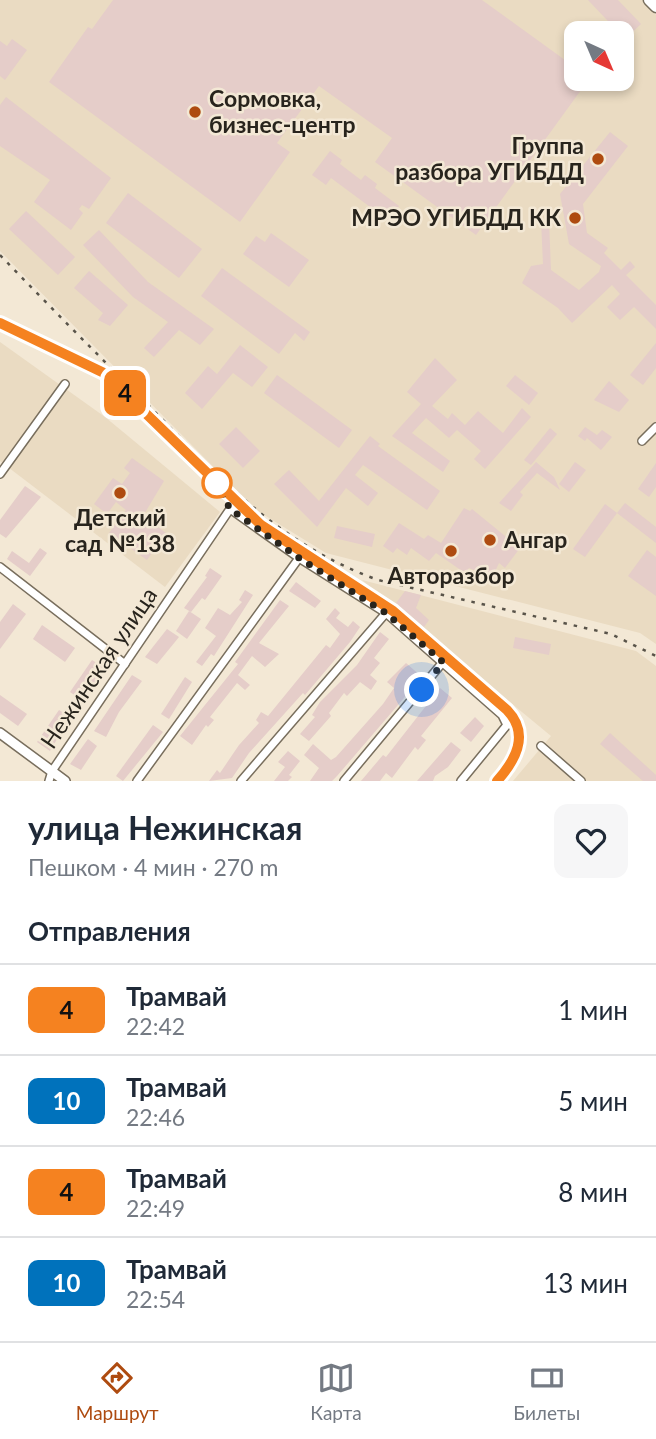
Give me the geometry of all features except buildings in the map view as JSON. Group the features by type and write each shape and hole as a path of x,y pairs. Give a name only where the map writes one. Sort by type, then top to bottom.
{"main road":[{"path":"649,0 656,7"}],"street":[{"path":"0,474 65,384"},
{"path":"642,441 656,427"},
{"name":"Нежинская улица","path":"51,776 230,509 299,558"},
{"path":"137,781 299,558 386,613 502,715 507,724 461,781"},
{"path":"0,567 125,664"},
{"path":"241,781 386,613"},
{"path":"344,781 443,662"},
{"path":"0,733 51,776 65,781"},
{"path":"541,746 581,781"}],"shaded area":[{"path":"0,0 642,0 656,15 656,644 640,633 326,553 256,510 0,251"},
{"name":"Детский сад №138","path":"0,342 105,417 220,512 165,587 0,461"},
{"path":"362,580 636,651 656,666 656,781 513,781 551,736"}],"tram line":[{"path":"0,323 105,373 261,525 390,609 507,710 518,729 518,747 510,764 497,781"},
{"name":"4","path":"0,323 104,373 261,525 393,611 507,710 517,726 519,746 513,762 497,781"}],"railway":[{"path":"0,255 233,489 284,531 312,549 378,580 611,634 656,656"}],"place":[{"name":"Сормовка, бизнес-центр","path":"195,112"},
{"name":"Группа разбора УГИБДД","path":"598,159"},
{"name":"МРЭО УГИБДД КК","path":"575,218"},
{"name":"Детский сад №138","path":"120,493"},
{"name":"Ангар","path":"490,540"},
{"name":"Авторазбор","path":"451,551"}],"route":[{"path":"217,483 230,509 299,558 386,613 443,662 422,690"}]}
